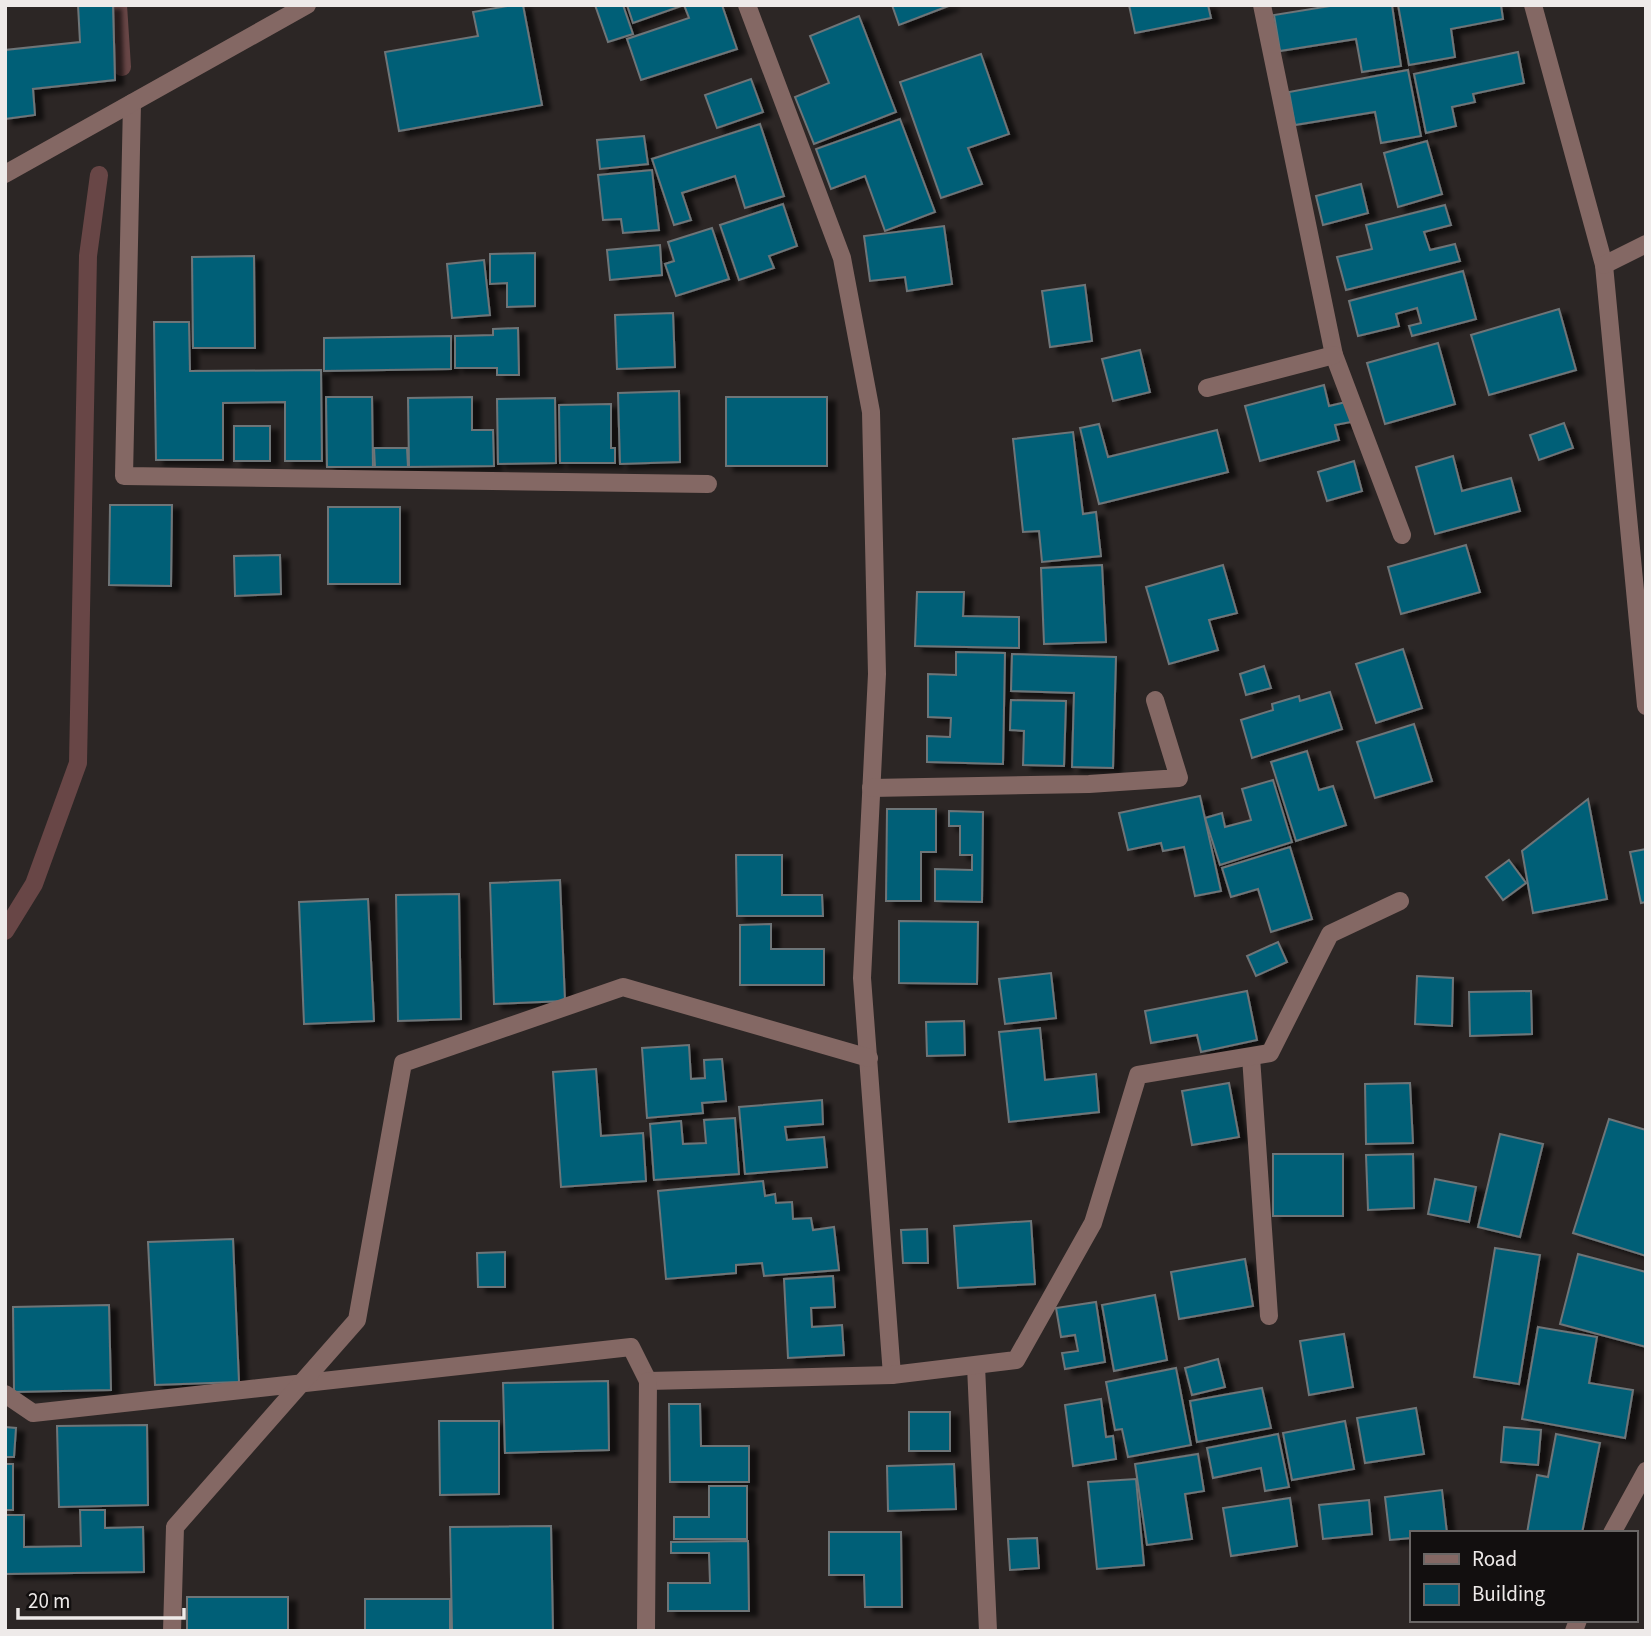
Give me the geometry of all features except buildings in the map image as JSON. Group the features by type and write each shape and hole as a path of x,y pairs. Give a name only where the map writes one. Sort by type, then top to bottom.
{"street":[{"path":"5,174 307,5"},
{"path":"747,5 842,258 872,412 877,674 862,978 892,1375"},
{"path":"1262,5 1334,355 1402,535"},
{"path":"1533,5 1604,265 1646,706"},
{"path":"132,103 124,476 708,484"},
{"path":"1604,265 1646,244"},
{"path":"1207,387 1334,355"},
{"path":"872,788 1089,784 1179,778 1155,700"},
{"path":"648,1381 892,1375 1016,1360 1093,1223 1138,1075 1270,1053 1330,934 1400,901"},
{"path":"172,1631 175,1528 357,1320 403,1063 624,987 869,1058"},
{"path":"1251,1057 1269,1316"},
{"path":"5,1394 33,1413 631,1348 648,1381 646,1631"},
{"path":"976,1366 988,1631"},
{"path":"1613,1531 1646,1471"}],"waterway":[{"path":"118,5 122,67"},
{"path":"5,931 34,884 78,763 88,256 99,175"}]}
